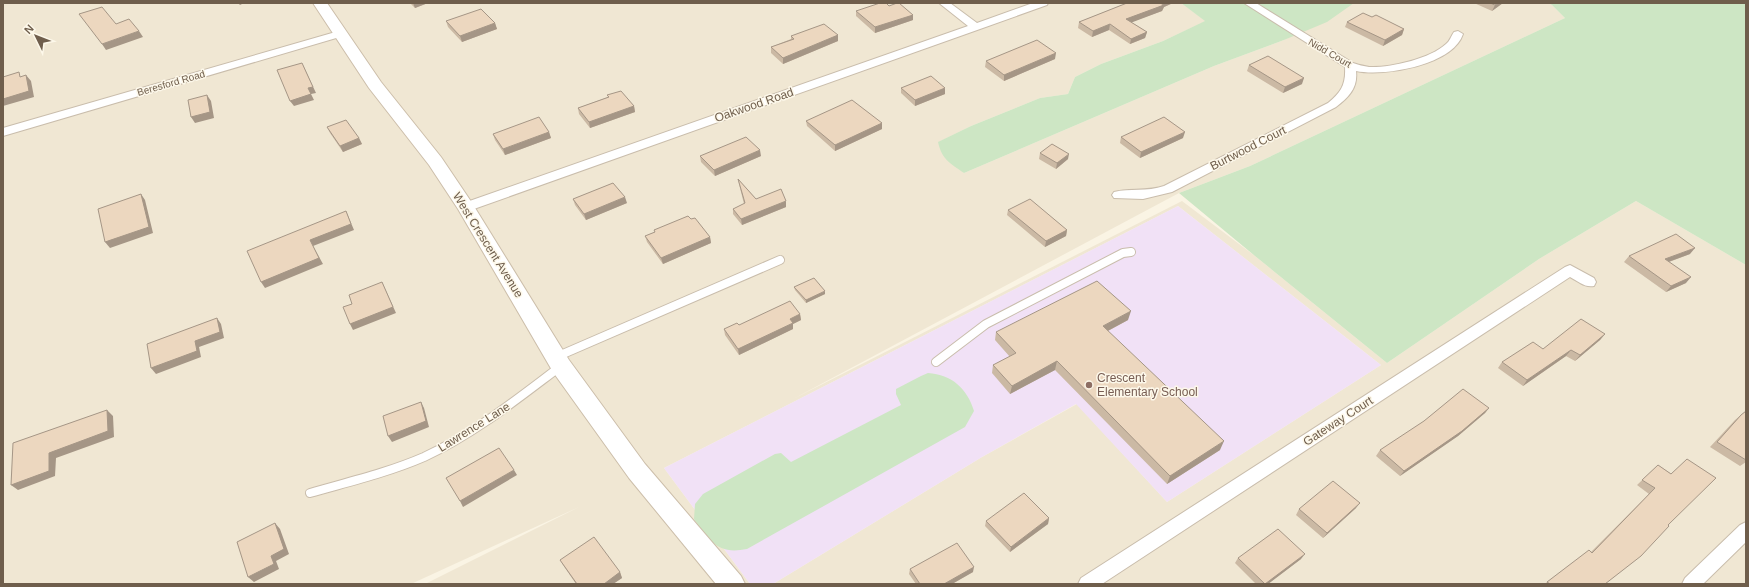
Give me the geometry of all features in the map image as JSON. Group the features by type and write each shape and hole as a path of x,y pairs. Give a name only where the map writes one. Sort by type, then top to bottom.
{"main road":[{"name":"West Crescent Avenue","path":"320,3 339,34 375,85 435,161 466,207 558,361 652,490 732,584"}],"street":[{"path":"944,3 976,27"},
{"name":"Oakwood Road","path":"466,207 1042,3"},
{"name":"Nidd Court","path":"1249,3 1350,66 1368,70 1392,69 1416,63 1454,44 1458,34"},
{"name":"Beresford Road","path":"3,132 339,34"},
{"name":"Burtwood Court","path":"1118,195 1157,194 1332,105 1346,94 1352,81 1350,66"},
{"name":"Gateway Court","path":"1087,584 1570,270 1589,282"},
{"path":"1691,584 1746,530"}],"lane":[{"path":"936,362 986,324 1123,253 1131,252"},
{"name":"Lawrence Lane","path":"310,493 382,473 430,454 461,438 504,409 558,361 780,260"}],"shaded area":[{"path":"3,3 1181,3 1206,21 1163,41 1101,64 1075,77 1068,94 1040,98 971,126 939,142 964,173 1214,66 1284,40 1354,3 1548,3 1565,18 1250,166 1179,193 793,399 1182,201 1255,256 1387,363 1539,259 1636,201 1746,265 1746,584 773,584 982,457 1077,404 1167,502 1381,365 1178,206 664,468 750,584 425,584 579,507 411,584 3,584"},
{"name":"Crescent Elementary School","path":"1178,206 1381,365 1167,502 1076,404 982,457 773,584 750,584 664,468"}],"green space":[{"path":"1181,3 1354,3 1327,22 1214,66 964,173 944,157 938,142 971,126 1040,98 1068,94 1075,77 1101,64 1163,41 1205,21"},
{"path":"1548,3 1746,3 1746,265 1636,201 1539,259 1387,363 1179,193 1250,166 1565,18"},
{"path":"928,373 937,374 951,380 963,389 974,411 965,427 747,549 728,550 721,548 710,540 694,519 695,504 703,494 775,454 781,453 791,462 901,405 896,394 896,389"}],"building":[{"path":"880,3 886,3 889,6 899,3 913,15 875,27 856,11"},
{"path":"1127,3 1160,3 1164,5 1126,19 1147,32 1131,39 1110,24 1093,31 1079,22"},
{"path":"102,7 116,24 129,19 139,31 102,44 79,14"},
{"path":"481,9 495,23 460,36 446,21"},
{"path":"1363,13 1372,17 1376,15 1404,29 1385,40 1347,22"},
{"path":"824,24 838,35 783,58 771,47 794,39 791,36"},
{"path":"1037,40 1056,53 1004,75 986,61"},
{"path":"1268,56 1304,78 1285,87 1249,65"},
{"path":"302,63 313,87 308,88 311,94 290,101 277,70"},
{"path":"19,72 20,77 26,75 29,91 3,99 3,77"},
{"path":"931,76 945,88 915,100 901,88"},
{"path":"621,91 634,106 589,122 578,108 609,97 607,95"},
{"path":"207,95 210,112 191,117 188,100"},
{"path":"852,100 882,123 835,145 806,121"},
{"path":"539,117 549,132 503,149 493,134"},
{"path":"1164,117 1185,132 1141,152 1121,137"},
{"path":"346,120 359,138 340,146 327,127"},
{"path":"746,137 760,150 714,170 700,156"},
{"path":"1052,144 1069,154 1057,163 1040,153"},
{"path":"738,179 756,199 781,189 786,201 741,219 733,209 745,203"},
{"path":"613,183 625,197 584,214 573,199"},
{"path":"141,194 149,227 105,242 98,209"},
{"path":"1030,199 1067,230 1046,241 1008,210"},
{"path":"346,211 351,224 310,240 319,258 261,282 247,251"},
{"path":"688,216 691,219 695,218 710,237 661,258 645,236 655,232 654,230"},
{"path":"1676,234 1695,248 1665,259 1691,277 1671,286 1629,256"},
{"path":"814,278 825,291 806,300 794,287"},
{"path":"1097,281 1131,311 1103,326 1224,441 1170,476 1057,361 1012,386 993,365 1016,353 996,332"},
{"path":"382,282 393,307 350,324 343,307 352,304 349,295"},
{"path":"790,301 800,314 790,319 793,323 738,349 724,329 737,323 739,325"},
{"path":"217,318 220,332 195,341 197,351 151,368 147,344"},
{"path":"1581,319 1605,334 1580,355 1571,350 1527,380 1502,362 1533,342 1543,349"},
{"path":"1463,389 1489,408 1462,431 1404,471 1380,450 1424,421"},
{"path":"421,402 426,421 388,436 383,416"},
{"path":"107,410 108,431 49,453 49,471 11,485 13,443"},
{"path":"1746,411 1746,460 1717,442"},
{"path":"499,448 514,470 460,501 446,478"},
{"path":"1687,459 1716,478 1668,525 1669,526 1641,556 1605,584 1550,584 1547,582 1589,550 1592,553 1655,488 1642,480 1658,465 1671,474"},
{"path":"1333,481 1360,503 1327,533 1299,509"},
{"path":"1024,493 1049,518 1011,547 986,521"},
{"path":"275,523 284,549 271,556 274,564 248,577 237,542"},
{"path":"1278,529 1305,554 1265,584 1238,558"},
{"path":"594,537 620,572 604,584 577,584 560,560"},
{"path":"957,543 974,567 944,584 920,584 910,569"}],"place":[{"name":"Crescent Elementary School","path":"1089,385"}]}
